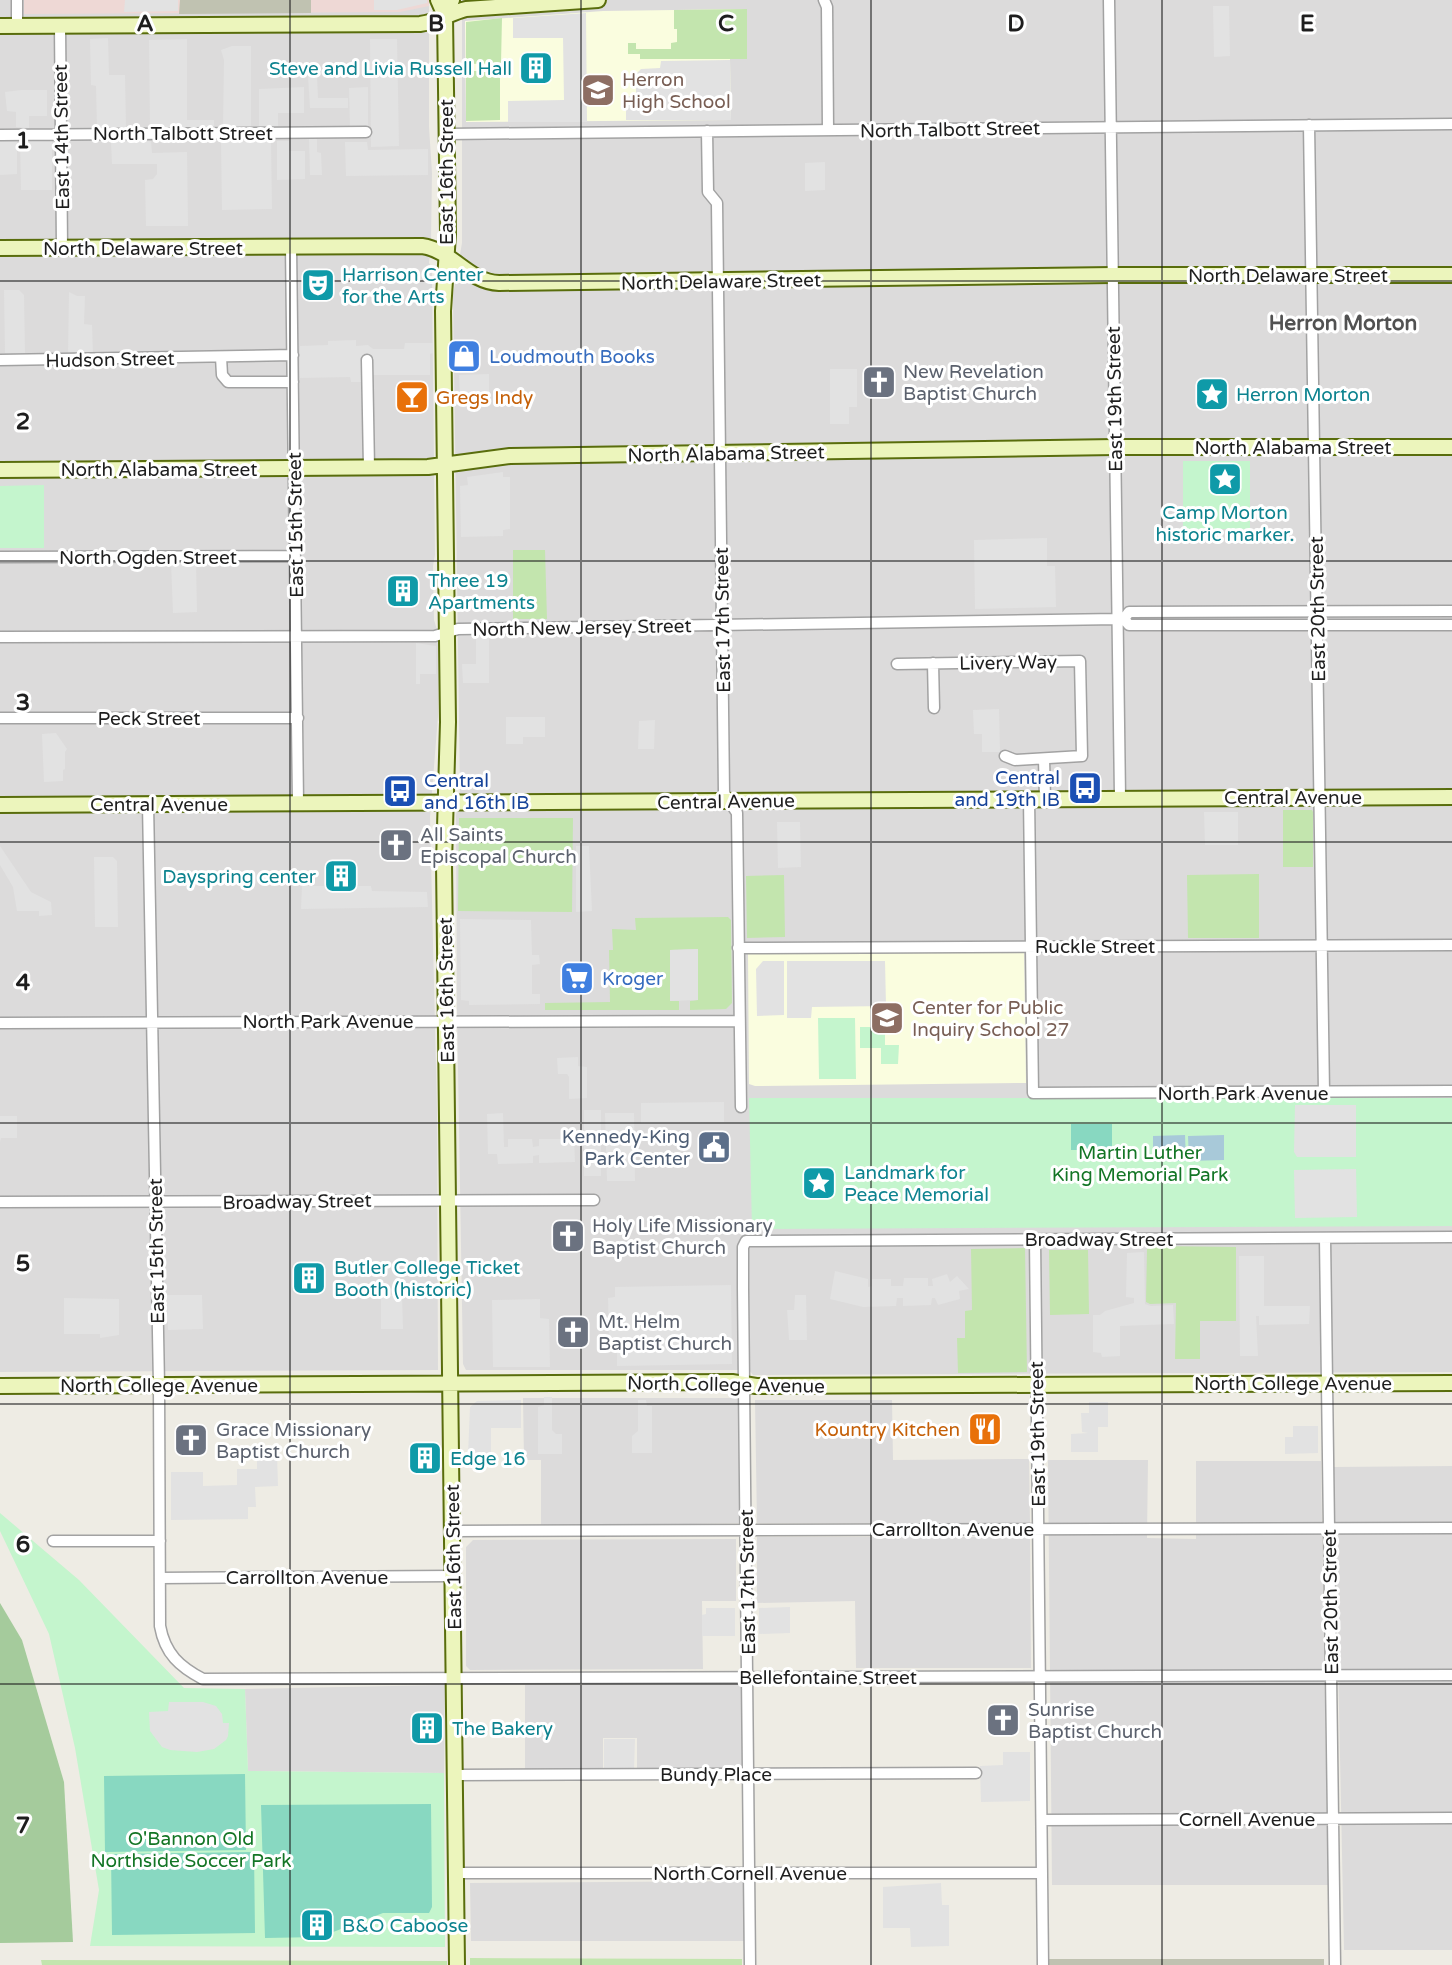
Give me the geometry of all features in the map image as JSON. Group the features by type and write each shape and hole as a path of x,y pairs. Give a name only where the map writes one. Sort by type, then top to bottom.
{"main road":[{"name":"East 16th Street","path":"438,0 445,16 447,134 443,311 448,722 444,803 457,1965"},
{"name":"East 16th Street","path":"445,16 452,0"},
{"path":"0,26 420,24 434,22 467,9 598,0"},
{"name":"North Delaware Street","path":"0,248 422,246 434,248 476,278 492,283 1113,275 1452,275"},
{"name":"North Alabama Street","path":"0,470 369,468 445,465 510,456 1115,447 1452,447"},
{"name":"Central Avenue","path":"0,805 1452,797"},
{"name":"North College Avenue","path":"0,1386 1452,1383"}],"street":[{"path":"17,0 17,26"},
{"path":"824,0 827,7 828,130"},
{"name":"East 19th Street","path":"1109,0 1115,447 1121,619 1120,797"},
{"name":"East 14th Street","path":"60,26 62,248"},
{"name":"North Talbott Street","path":"447,134 1452,124"},
{"name":"East 20th Street","path":"1309,125 1324,1092"},
{"name":"East 17th Street","path":"707,131 708,192 717,203 724,793 737,813 741,1107"},
{"name":"North Talbott Street","path":"0,135 366,132"},
{"name":"East 15th Street","path":"291,247 298,803"},
{"name":"Hudson Street","path":"0,360 293,355"},
{"path":"221,357 222,375 228,382 293,382"},
{"path":"368,360 369,468"},
{"name":"North Ogden Street","path":"0,557 295,556"},
{"name":"North New Jersey Street","path":"1121,619 1129,612 1452,611"},
{"name":"North New Jersey Street","path":"0,637 435,636 458,628 1121,619 1129,625 1452,625"},
{"name":"Livery Way","path":"897,664 1080,661 1082,756 1044,759"},
{"name":"Livery Way","path":"933,663 934,708"},
{"name":"Peck Street","path":"0,719 298,718"},
{"path":"1005,756 1015,760 1044,759 1045,798"},
{"path":"1029,798 1030,946"},
{"name":"East 15th Street","path":"148,804 159,1385 160,1626 163,1640 179,1665 203,1679"},
{"name":"Ruckle Street","path":"738,948 1452,945"},
{"name":"North Park Avenue","path":"1030,946 1033,1093 1452,1091"},
{"name":"North Park Avenue","path":"0,1023 739,1021"},
{"name":"Broadway Street","path":"0,1202 594,1200"},
{"name":"Broadway Street","path":"746,1241 1452,1237"},
{"name":"East 20th Street","path":"1325,1238 1335,1965"},
{"name":"East 19th Street","path":"1035,1239 1043,1965"},
{"name":"East 17th Street","path":"746,1241 743,1248 750,1965"},
{"name":"Carrollton Avenue","path":"454,1531 1452,1528"},
{"path":"52,1541 160,1541"},
{"name":"Carrollton Avenue","path":"160,1578 454,1576"},
{"name":"Bellefontaine Street","path":"203,1679 1452,1675"},
{"name":"Bundy Place","path":"456,1775 976,1773"},
{"name":"Cornell Avenue","path":"1042,1820 1452,1818"},
{"name":"North Cornell Avenue","path":"457,1873 1042,1873"}],"shaded area":[{"path":"0,0 429,0 433,566 434,620 439,636 438,716 430,817 437,1110 438,1370 0,1372"},
{"path":"24,0 429,0 429,6 400,12 24,14"},
{"path":"125,0 178,0 178,11 124,12"},
{"path":"180,0 311,0 311,13 179,14"},
{"path":"374,0 427,0 427,3 397,10 374,10"},
{"path":"462,0 1452,0 1452,1372 753,1375 749,1370 466,1370 463,1364 457,1009 456,816 460,790 453,295 462,243"},
{"path":"1213,6 1229,6 1230,56 1214,57"},
{"name":"Herron High School","path":"747,9 747,59 730,59 731,120 466,122 465,21 603,11"},
{"path":"586,13 587,122 508,122 508,101 564,100 563,38 513,38 513,18"},
{"path":"108,38 109,75 125,75 126,127 97,128 96,86 91,85 90,39"},
{"path":"187,39 187,120 214,120 214,128 150,128 149,40"},
{"path":"370,39 397,39 399,146 371,147"},
{"path":"232,46 251,46 251,126 223,127 224,60 221,50"},
{"path":"730,60 731,120 626,120 626,97 636,95 636,74 641,69 660,68 661,61"},
{"path":"308,76 317,76 318,98 348,98 348,108 310,108"},
{"path":"304,87 304,113 278,113 278,126 259,126 259,89"},
{"path":"368,87 368,128 350,128 349,88"},
{"path":"47,90 47,116 29,116 29,128 16,127 16,112 7,111 5,92"},
{"path":"17,138 17,174 0,175 0,139"},
{"path":"52,138 52,190 21,190 20,139"},
{"path":"309,139 317,139 322,175 310,175"},
{"path":"151,141 152,153 187,152 188,226 146,226 145,180 153,179 157,174 157,164 112,164 111,142"},
{"path":"271,141 272,209 222,210 221,142"},
{"path":"277,141 289,141 289,151 305,151 305,179 277,180"},
{"path":"345,142 367,142 368,150 428,149 428,175 346,176"},
{"path":"825,162 825,190 805,191 805,163"},
{"path":"4,290 19,290 24,295 25,353 5,353"},
{"path":"69,292 85,296 84,324 92,325 93,354 68,355"},
{"path":"356,340 356,346 368,345 373,349 404,349 405,343 433,343 430,375 366,375 366,382 351,382 350,377 300,378 300,346"},
{"path":"830,369 857,369 857,407 849,407 849,424 830,424"},
{"path":"489,374 489,398 460,399 459,375"},
{"path":"503,472 503,477 510,477 510,529 503,530 503,536 461,537 460,486 468,485 467,477"},
{"path":"1047,538 1047,566 1055,566 1056,607 975,609 974,540"},
{"path":"171,562 196,562 197,612 173,613"},
{"path":"476,636 489,636 489,683 463,683 462,664 476,664"},
{"path":"416,643 436,646 436,674 420,674 420,684 416,684"},
{"path":"999,709 1000,752 982,752 982,734 974,734 973,710"},
{"path":"506,717 545,717 545,737 523,737 523,744 506,744"},
{"path":"655,720 654,749 638,749 639,721"},
{"path":"56,733 67,749 63,781 44,782 42,734"},
{"path":"1204,812 1238,812 1238,845 1205,845"},
{"path":"777,822 800,822 801,867 778,868"},
{"path":"0,846 31,892 51,902 52,915 39,916 39,911 17,911 13,887 0,865"},
{"path":"576,846 589,846 592,911 576,912"},
{"path":"94,857 113,857 117,861 118,927 95,927"},
{"path":"302,886 371,886 372,891 427,892 428,907 301,909"},
{"path":"460,919 531,920 532,955 539,955 540,964 532,965 532,994 540,994 540,1004 469,1005 469,1001 461,1000"},
{"path":"698,949 698,1000 670,1001 670,950"},
{"name":"Center for Public Inquiry School 27","path":"1024,950 1026,1083 749,1084 748,953"},
{"path":"763,961 784,961 784,1015 757,1016 756,969"},
{"path":"787,961 885,961 886,1006 812,1007 811,1018 787,1018"},
{"path":"578,1057 578,1066 587,1067 587,1098 569,1099 569,1077 567,1074 558,1074 557,1058"},
{"path":"724,1102 724,1122 641,1123 641,1103"},
{"path":"1295,1105 1356,1105 1356,1157 1297,1157 1294,1152"},
{"path":"584,1110 601,1110 601,1176 584,1176"},
{"path":"503,1113 504,1147 508,1147 508,1139 532,1139 533,1147 539,1146 539,1139 574,1139 575,1162 539,1163 539,1155 533,1156 533,1163 498,1164 497,1154 488,1154 487,1114"},
{"path":"605,1113 634,1113 635,1181 607,1181"},
{"path":"0,1116 17,1116 17,1138 1,1138 0,1142"},
{"path":"1356,1169 1357,1217 1295,1218 1294,1170"},
{"path":"1144,1252 1145,1304 1173,1305 1174,1324 1120,1326 1120,1356 1102,1357 1101,1353 1093,1352 1093,1315 1134,1303 1134,1298 1126,1297 1127,1253"},
{"path":"1239,1256 1264,1256 1264,1306 1310,1306 1309,1324 1259,1325 1259,1316 1256,1316 1258,1356 1240,1356"},
{"path":"835,1271 868,1279 868,1287 872,1286 872,1279 891,1279 891,1286 903,1286 904,1278 928,1278 928,1286 933,1286 932,1279 947,1274 950,1282 957,1276 969,1289 959,1291 960,1299 938,1305 935,1298 932,1298 931,1305 903,1306 903,1298 897,1298 896,1306 863,1307 830,1299"},
{"path":"731,1285 732,1364 617,1366 617,1338 609,1337 608,1298 615,1297 615,1287"},
{"path":"167,1295 202,1295 203,1329 168,1330"},
{"path":"381,1295 402,1295 403,1329 381,1329"},
{"path":"795,1295 806,1295 807,1340 789,1340 787,1310 794,1310"},
{"path":"64,1298 119,1299 119,1335 100,1338 100,1334 64,1334"},
{"path":"540,1299 540,1318 549,1319 550,1367 493,1367 492,1300"},
{"path":"544,1397 552,1397 552,1430 556,1434 562,1434 562,1454 538,1454 538,1407 544,1405"},
{"path":"523,1398 738,1398 740,1523 541,1527 541,1460 524,1460"},
{"path":"521,1400 521,1428 491,1428 491,1455 468,1455 470,1407 477,1401"},
{"path":"638,1400 646,1400 647,1406 652,1406 652,1453 632,1453 632,1436 638,1431"},
{"path":"755,1400 892,1400 893,1460 1029,1459 1030,1523 757,1523"},
{"path":"1089,1402 1108,1402 1108,1427 1098,1427 1098,1452 1071,1452 1071,1434 1088,1433 1082,1432 1081,1413 1089,1413"},
{"path":"1293,1426 1318,1426 1318,1453 1285,1454 1285,1437 1293,1437"},
{"path":"257,1454 277,1454 278,1486 255,1487 256,1507 248,1507 248,1519 171,1520 171,1472 203,1472 203,1486 237,1485 237,1469 257,1469"},
{"path":"1048,1460 1148,1460 1147,1538 1196,1539 1196,1461 1321,1461 1328,1885 1052,1885"},
{"path":"1452,1466 1452,1950 1344,1950 1334,1467"},
{"path":"757,1537 1030,1537 1031,1668 856,1668 855,1601 757,1603"},
{"path":"736,1539 736,1601 702,1601 703,1669 470,1670 466,1666 466,1547 473,1540"},
{"path":"790,1607 790,1633 759,1634 759,1608"},
{"path":"706,1608 735,1608 735,1636 702,1636 702,1615 706,1614"},
{"path":"743,1684 743,1771 637,1771 637,1738 603,1738 603,1772 525,1772 525,1685"},
{"path":"445,1685 444,1773 248,1771 245,1689"},
{"path":"169,1702 203,1702 216,1706 222,1714 223,1723 229,1723 226,1740 214,1749 197,1752 162,1747 150,1731 149,1712 168,1711"},
{"path":"604,1739 635,1739 634,1769 604,1769"},
{"path":"1003,1752 1030,1752 1030,1801 981,1802 980,1766 1003,1765"},
{"path":"746,1881 746,1941 471,1941 470,1883"},
{"path":"941,1883 942,1905 949,1905 949,1946 911,1947 910,1928 883,1928 883,1887"},
{"path":"1048,1959 1324,1959 1324,1965 1048,1965"}],"green space":[{"path":"747,9 747,59 640,59 640,54 628,54 628,43 636,43 636,49 671,49 671,43 677,42 674,10"},
{"path":"502,18 501,63 469,64 466,60 466,22"},
{"path":"469,71 500,71 500,120 466,121 466,74"},
{"path":"1183,461 1250,461 1250,529 1183,529"},
{"path":"44,485 44,548 0,548 0,486"},
{"path":"513,550 545,550 547,619 513,619"},
{"path":"1283,810 1312,810 1313,867 1283,867"},
{"path":"459,818 573,818 572,912 458,911"},
{"path":"1259,874 1259,938 1188,938 1187,875"},
{"path":"784,875 785,937 747,938 746,876"},
{"path":"728,917 731,920 732,1003 726,1009 690,1010 690,1001 698,1000 697,949 670,950 671,1001 679,1001 679,1010 545,1010 545,1003 610,1002 609,950 613,950 612,929 636,930 635,918"},
{"path":"818,1018 855,1018 856,1079 819,1079"},
{"path":"860,1027 885,1027 885,1045 899,1045 898,1064 881,1064 881,1048 860,1048"},
{"name":"Martin Luther King Memorial Park","path":"749,1098 1452,1098 1452,1226 752,1229"},
{"path":"1071,1124 1112,1124 1112,1150 1071,1150"},
{"path":"1153,1246 1236,1247 1236,1321 1200,1321 1200,1359 1175,1359 1176,1303 1146,1302 1147,1249"},
{"path":"1025,1248 1027,1372 958,1373 957,1338 965,1338 965,1311 972,1310 971,1249"},
{"path":"1049,1250 1088,1250 1089,1314 1050,1315"},
{"name":"O'Bannon Old Northside Soccer Park","path":"0,1513 79,1580 184,1688 245,1689 248,1771 444,1773 445,1947 90,1946 99,1890 75,1748 49,1634 0,1531"},
{"path":"0,1603 22,1640 64,1782 73,1942 0,1943"},
{"path":"245,1774 246,1850 105,1852 104,1776"},
{"path":"431,1804 432,1907 429,1913 383,1913 320,1937 265,1938 261,1805"},
{"path":"254,1852 255,1933 112,1935 111,1854"},
{"path":"470,1958 742,1959 742,1965 470,1965"},
{"path":"41,1960 447,1961 447,1965 42,1965"}],"water":[{"path":"1185,1135 1186,1161 1153,1161 1153,1136"},
{"path":"1224,1135 1224,1160 1189,1161 1188,1136"}],"place":[{"name":"Steve and Livia Russell Hall","path":"536,68"},
{"name":"Herron High School","path":"598,90"},
{"name":"Harrison Center for the Arts","path":"318,285"},
{"name":"Loudmouth Books","path":"464,356"},
{"name":"New Revelation Baptist Church","path":"879,382"},
{"name":"Herron Morton","path":"1212,394"},
{"name":"Gregs Indy","path":"412,397"},
{"name":"Camp Morton historic marker.","path":"1225,479"},
{"name":"Three 19 Apartments","path":"403,591"},
{"name":"Central and 19th IB","path":"1085,788"},
{"name":"Central and 16th IB","path":"400,791"},
{"name":"All Saints Episcopal Church","path":"396,845"},
{"name":"Dayspring center","path":"341,876"},
{"name":"Kroger","path":"577,978"},
{"name":"Center for Public Inquiry School 27","path":"887,1018"},
{"name":"Kennedy-King Park Center","path":"714,1147"},
{"name":"Landmark for Peace Memorial","path":"819,1183"},
{"name":"Holy Life Missionary Baptist Church","path":"568,1236"},
{"name":"Butler College Ticket Booth (historic)","path":"309,1278"},
{"name":"Mt. Helm Baptist Church","path":"573,1332"},
{"name":"Kountry Kitchen","path":"985,1429"},
{"name":"Grace Missionary Baptist Church","path":"191,1440"},
{"name":"Edge 16","path":"425,1458"},
{"name":"Sunrise Baptist Church","path":"1003,1720"},
{"name":"The Bakery","path":"427,1728"},
{"name":"B&O Caboose","path":"317,1925"}],"district":[{"name":"Herron Morton","path":"1343,323"}]}
